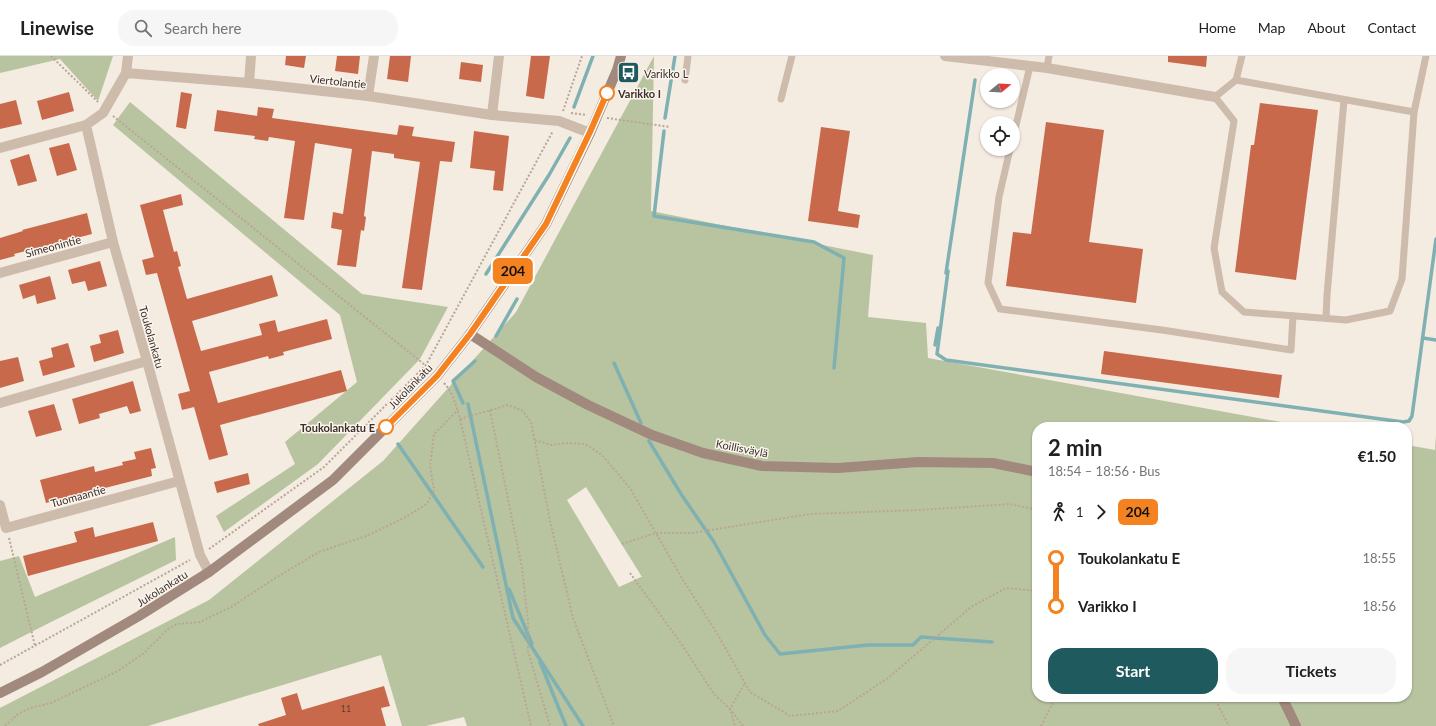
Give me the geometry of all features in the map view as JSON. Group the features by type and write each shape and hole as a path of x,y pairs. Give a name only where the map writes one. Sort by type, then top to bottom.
{"main road":[{"name":"Jukolankatu","path":"0,693 42,672 126,624 209,572 333,480 437,376 470,334 546,224 597,117 617,70 621,56"},
{"name":"Koillisväylä","path":"470,334 536,377 588,405 652,435 702,453 762,466 838,468 918,462 994,463 1032,471"},
{"path":"1284,702 1296,726"}],"street":[{"path":"0,148 86,125 104,111 126,73 128,56"},
{"path":"249,84 251,56"},
{"path":"368,96 374,56"},
{"path":"492,114 499,56"},
{"path":"945,56 1047,68 1215,97"},
{"name":"Viertolantie","path":"126,73 368,96 492,114 559,121 590,132"},
{"name":"Toukolankatu","path":"86,125 113,242 200,555 209,572"},
{"name":"Simeonintie","path":"0,273 113,242"},
{"path":"0,403 147,361"},
{"name":"Tuomaantie","path":"6,528 179,481"},
{"path":"0,506 6,528"}],"lane":[{"path":"685,80 688,56"},
{"path":"781,99 792,56"},
{"path":"1047,68 1050,56"},
{"path":"1242,56 1236,80 1215,97 1234,121 1214,248 1222,292 1244,312 1346,320 1390,311 1402,279 1414,112 1426,56"},
{"path":"1018,116 1030,66"},
{"path":"1236,80 1414,112"},
{"path":"1326,318 1344,100"},
{"path":"1008,156 999,197 988,283 1000,309 1162,330 1291,350 1293,316"}],"path":[{"path":"51,56 104,111 426,366 450,389 458,410 531,726"},
{"path":"582,56 562,112 670,127"},
{"path":"0,665 139,587 200,555 324,467 426,366 559,121"},
{"path":"460,419 508,405 523,411 531,422 550,521 573,618 614,726"},
{"path":"5,726 18,714 30,708 51,704 118,671 144,653 168,629 178,624 200,622 232,607 277,577 319,552 379,530 404,518 427,504 434,490 430,466 434,434 458,410"},
{"path":"490,410 522,568 528,621 528,651 550,726"},
{"path":"535,440 551,445 566,443 585,444 602,455 630,488 683,580 718,635 750,692 790,716 838,712 888,678 971,606 1006,588 1032,591"},
{"path":"622,544 656,533 692,533 810,514 920,510 1010,504 1032,509"},
{"path":"6,528 35,646"},
{"path":"630,573 680,642 714,694 730,709 743,726"},
{"path":"735,726 730,709 745,683"},
{"path":"1041,726 1053,702"},
{"path":"1217,702 1229,726"}],"green space":[{"path":"0,56 113,56 98,101 60,59 0,73"},
{"path":"654,56 651,211 873,255 868,317 926,323 928,358 1280,422 1032,422 1032,702 1412,702 1412,446 1435,450 1436,435 1436,726 467,726 464,717 426,726 402,726 381,655 148,726 0,726 0,708 209,600 383,461 516,312","holes":["586,487 641,577 619,587 567,500"]},
{"path":"130,102 362,294 448,307 420,359 318,464 224,532 216,516 295,464 285,442 357,382 340,315 113,125"},
{"path":"175,537 176,560 0,648 0,561 19,556 35,597"}],"building":[{"path":"286,56 306,56 304,68 285,65"},
{"path":"337,56 360,56 358,74 335,71"},
{"path":"390,56 411,56 408,82 387,79"},
{"path":"531,56 550,56 544,99 526,96"},
{"path":"1168,56 1207,56 1206,67 1168,62"},
{"path":"461,62 483,65 481,82 459,79"},
{"path":"69,92 74,111 42,120 37,101"},
{"path":"181,92 192,94 186,129 176,127"},
{"path":"16,100 22,124 0,129 0,104"},
{"path":"1260,103 1318,110 1296,280 1235,272 1251,145 1254,145"},
{"path":"258,107 274,109 272,118 397,135 399,125 414,127 412,136 455,142 452,162 440,161 422,290 402,288 420,162 394,158 394,154 372,151 364,216 366,217 364,231 361,230 356,267 337,265 342,230 331,228 333,212 343,214 352,149 315,143 304,220 284,218 295,141 269,137 268,141 254,139 255,136 214,131 217,110 257,116"},
{"path":"1046,122 1104,130 1089,242 1143,249 1136,303 1006,286 1013,232 1031,234"},
{"path":"821,127 850,131 838,211 860,215 858,228 808,221"},
{"path":"474,131 509,136 503,191 493,190 495,171 470,168"},
{"path":"69,143 77,170 57,176 49,148"},
{"path":"29,154 37,181 18,186 10,160"},
{"path":"181,194 183,205 163,210 174,252 177,251 181,266 178,267 187,299 272,275 278,296 192,321 201,351 262,335 259,324 275,320 278,332 327,319 332,339 283,352 284,355 269,359 268,356 209,372 218,403 341,370 347,391 220,425 228,455 209,460 194,407 182,410 178,394 190,391 157,273 146,275 142,260 154,257 140,205"},
{"path":"87,213 92,234 14,254 15,256 0,260 0,238 23,231 22,230"},
{"path":"100,261 107,286 88,291 85,281 72,284 68,270"},
{"path":"50,276 56,299 37,304 35,295 23,299 19,285"},
{"path":"118,330 124,353 94,362 90,346 101,343 99,335"},
{"path":"68,343 75,367 43,376 39,361 53,357 51,348"},
{"path":"1104,351 1282,375 1279,398 1101,374"},
{"path":"18,357 24,381 0,388 0,361"},
{"path":"133,381 141,411 130,414 127,406 99,414 100,418 79,424 72,399"},
{"path":"54,404 62,430 36,437 28,411"},
{"path":"151,448 156,468 151,469 152,476 46,503 40,480 94,466 95,472 123,465 122,462 136,459 134,452"},
{"path":"248,473 250,484 217,493 214,482"},
{"path":"153,522 158,541 28,576 23,556 77,542 74,532 93,527 95,537"},
{"path":"384,686 390,706 381,708 386,726 259,726 258,724 286,715 281,698 297,693 302,710"}],"waterway":[{"path":"574,107 593,56"},
{"path":"665,118 675,56"},
{"path":"946,273 975,80"},
{"path":"664,131 654,216 814,242 844,258 834,368"},
{"path":"486,274 549,175 570,138"},
{"path":"948,271 937,354 946,360 1403,422 1409,421 1412,416 1436,239"},
{"path":"496,336 517,299"},
{"path":"935,345 938,328"},
{"path":"1423,338 1436,340"},
{"path":"463,403 453,381 475,361"},
{"path":"614,363 641,423"},
{"path":"468,404 513,618 583,726"},
{"path":"649,441 681,494 714,542 765,635 780,654 868,645 913,645 921,637 992,642"},
{"path":"398,444 483,567"},
{"path":"509,589 532,644"},
{"path":"540,662 566,726"}],"bus line":[{"name":"204","path":"386,427 437,376 470,334 546,224 607,93"}],"place":[{"name":"Varikko L","path":"629,73"},
{"name":"Varikko I","path":"607,93"},
{"name":"Toukolankatu E","path":"386,427"}]}
